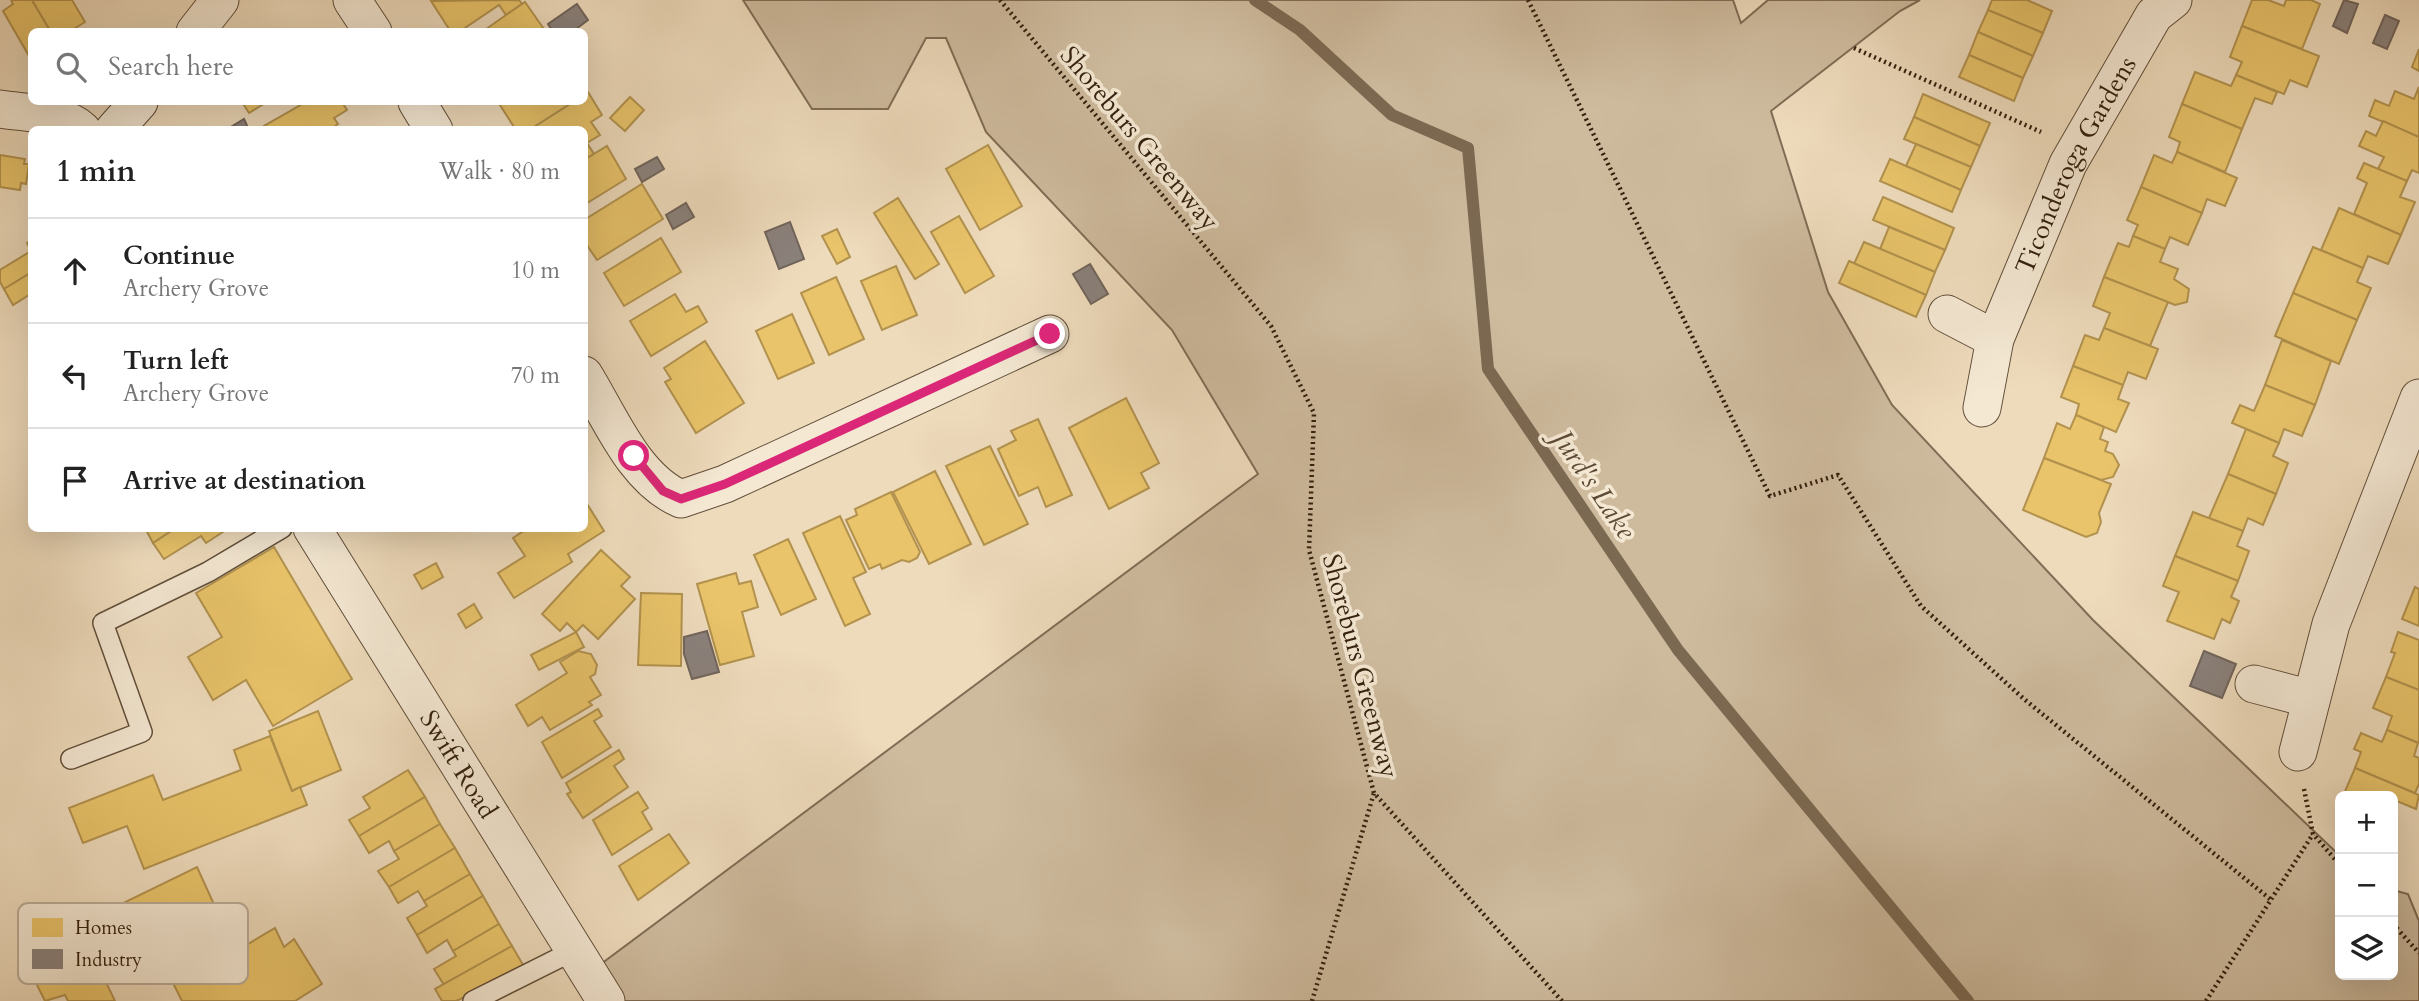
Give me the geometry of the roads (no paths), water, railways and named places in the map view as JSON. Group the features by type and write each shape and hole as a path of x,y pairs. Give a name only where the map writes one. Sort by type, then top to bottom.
{"street":[{"path":"198,28 220,0"},
{"path":"352,0 370,28"},
{"name":"Ticonderoga Gardens","path":"1982,408 1995,339 2077,148 2154,15 2173,0"},
{"path":"118,126 136,105"},
{"path":"419,105 432,126"},
{"path":"0,109 46,116 78,126"},
{"path":"1947,314 1995,339"},
{"path":"588,381 641,467 663,491 681,499 725,484 1050,334"},
{"path":"2298,752 2331,624 2419,398"},
{"name":"Swift Road","path":"314,532 606,1001"},
{"path":"2254,684 2311,699"}],"lane":[{"path":"71,759 142,732 103,623 208,572 275,532"},
{"path":"473,1001 575,950"}],"waterway":[{"name":"Jurd's Lake","path":"1255,0 1300,30 1392,115 1468,148 1488,369 1678,650 1968,1001"}]}
